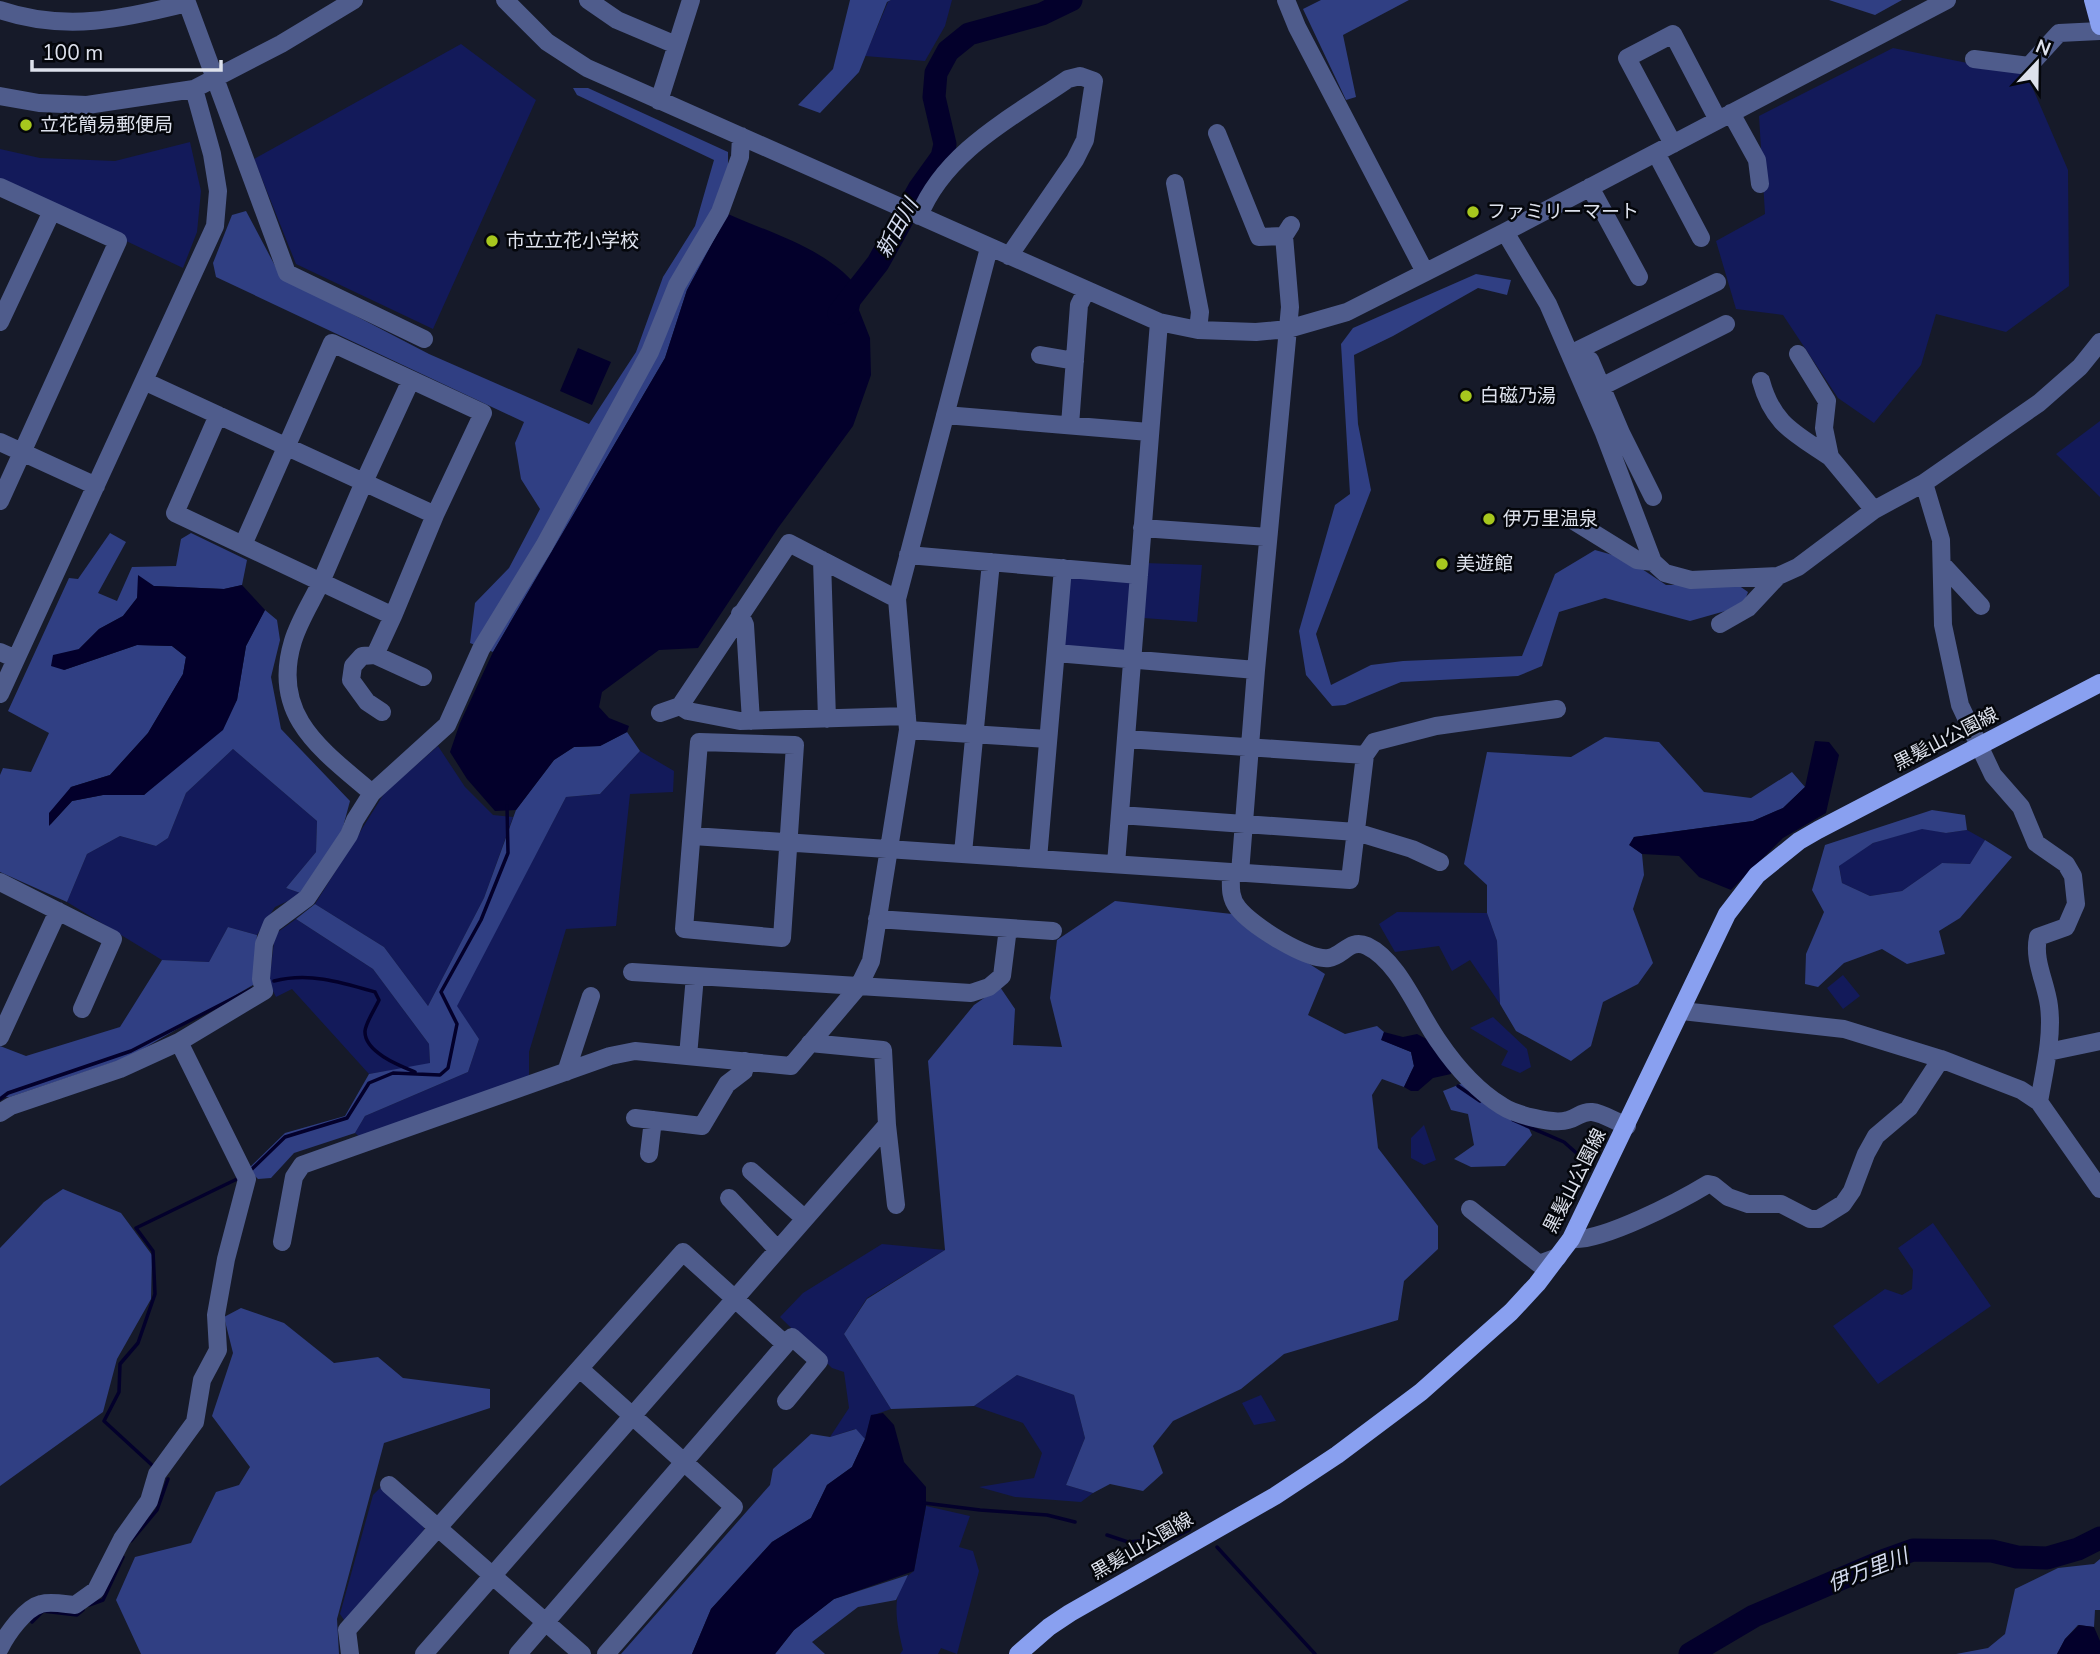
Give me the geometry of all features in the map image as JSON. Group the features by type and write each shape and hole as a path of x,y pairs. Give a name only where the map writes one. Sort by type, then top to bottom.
{"main road":[{"path":"2093,0 2100,28"},
{"name":"黒髪山公園線","path":"1018,1654 1070,1612 1275,1496 1337,1455 1421,1392 1538,1284 1571,1239 1727,914 1757,875 1799,841 1818,830 2100,683"}],"street":[{"path":"0,96 39,103 87,104 194,89 281,44 354,0"},
{"path":"505,0 547,42 577,62 1086,291 1159,322 1198,331 1256,332 1288,329 1347,312 1947,0"},
{"path":"588,0 617,20 676,45"},
{"path":"659,101 691,0"},
{"path":"0,10 23,18 68,23 123,19 187,1 287,273 424,339"},
{"path":"1292,2 1303,39 1425,271"},
{"path":"1974,59 2029,66 2059,33 2100,28"},
{"path":"1673,144 1627,58 1673,34 1725,116 1757,160 1760,184"},
{"path":"919,216 928,194 970,146 1068,79 1080,76 1094,81 1084,140 1075,160 1009,256"},
{"path":"0,694 8,656 96,486 215,226 218,191 212,154 194,89"},
{"path":"1217,132 1259,237 1287,230 1290,307 1244,824 1231,894 1238,908 1264,930 1309,956 1330,958 1353,944 1365,944 1388,960 1438,1041 1462,1074 1503,1107 1542,1120 1568,1120 1580,1113 1594,1112 1627,1126"},
{"path":"0,1113 11,1106 120,1069 179,1042 264,991 261,979 264,944 272,924 307,898 349,835 372,793 447,725 481,649 544,547 650,352 677,285 720,212 740,157 741,136"},
{"path":"1656,153 1702,238"},
{"path":"1175,183 1200,312 1198,331"},
{"path":"0,187 118,241 0,501"},
{"path":"1591,187 1639,277"},
{"path":"0,322 52,211"},
{"path":"1505,232 1548,304 1604,433 1653,562 1665,573 1690,580 1778,576 1798,567 1874,510 1924,483 2039,403 2080,367 2100,342"},
{"path":"282,1242 294,1177 302,1165 610,1056 635,1051 791,1066 859,986 871,961 907,723 897,599 989,248"},
{"path":"1572,360 1717,282"},
{"path":"1070,425 1079,304 1086,291"},
{"path":"1116,864 1159,322"},
{"path":"1601,387 1727,324"},
{"path":"243,545 332,343 483,413 435,514 375,655"},
{"path":"1798,354 1827,401 1824,428 1830,457"},
{"path":"1040,355 1075,361"},
{"path":"1572,360 1590,360 1621,433 1653,497"},
{"path":"372,793 317,745 296,718 287,690 288,667 294,640 411,380"},
{"path":"1761,381 1767,402 1781,423 1830,457 1874,510"},
{"path":"144,382 435,514"},
{"path":"218,415 175,513 393,616"},
{"path":"945,415 1149,432"},
{"path":"0,442 96,486"},
{"path":"1924,483 1941,540 1943,625 1960,705 1993,775 2021,807 2036,844 2066,864 2073,876 2076,904 2066,927 2038,937 2036,949 2049,1007 2048,1052 2039,1102"},
{"path":"1574,521 1637,561 1653,562"},
{"path":"1142,528 1268,537"},
{"path":"660,713 680,706 789,543 897,599"},
{"path":"908,555 1139,575"},
{"path":"822,560 827,719"},
{"path":"963,853 991,562"},
{"path":"1942,564 1981,606"},
{"path":"1038,859 1063,568"},
{"path":"1720,624 1748,608 1778,576"},
{"path":"740,614 745,625 751,721"},
{"path":"1056,653 1256,670"},
{"path":"382,712 367,702 351,680 353,666 362,656 375,655 423,677"},
{"path":"680,706 688,711 740,721 827,719 907,723 975,734 1048,739"},
{"path":"693,836 1350,880 1365,755 1374,742 1436,726 1557,709"},
{"path":"1126,739 1365,755"},
{"path":"699,742 795,745 788,842 782,938 684,929 699,742"},
{"path":"1120,815 1356,832 1412,849 1440,862"},
{"path":"0,882 113,939 82,1009"},
{"path":"0,1037 58,911"},
{"path":"877,919 1053,931"},
{"path":"632,972 971,993 989,987 1002,976 1008,928"},
{"path":"688,1056 695,976"},
{"path":"566,1072 591,996"},
{"path":"1682,1012 1844,1029 1941,1059 2021,1090 2039,1102 2100,1189"},
{"path":"2048,1052 2100,1041"},
{"path":"0,1648 9,1631 38,1604 49,1602 75,1605 96,1590 122,1539 149,1501 157,1475 195,1422 202,1380 218,1350 216,1315 226,1259 247,1179 179,1042"},
{"path":"810,1043 883,1050 887,1125 896,1206"},
{"path":"1571,1239 1596,1236 1679,1202 1708,1184 1728,1197 1748,1204 1781,1204 1810,1219 1819,1219 1843,1204 1852,1191 1866,1154 1877,1136 1909,1108 1941,1059"},
{"path":"649,1154 644,1119 702,1126 727,1084 744,1071 746,1061"},
{"path":"424,1654 887,1125"},
{"path":"751,1171 804,1218"},
{"path":"729,1198 777,1249"},
{"path":"1470,1209 1539,1264 1558,1257"},
{"path":"350,1654 347,1630 683,1252 785,1344"},
{"path":"518,1654 792,1337 819,1361 786,1401"},
{"path":"580,1369 734,1507 607,1654"},
{"path":"389,1485 582,1654"}],"shaded area":[{"path":"850,0 891,0 887,2 859,72 820,113 798,105 833,69"},
{"path":"891,0 952,0 945,26 925,61 865,56"},
{"path":"1321,0 1409,0 1343,35 1356,97 1346,100 1303,9"},
{"path":"1829,0 1902,0 1875,15"},
{"path":"461,44 536,100 433,329 296,264 254,159"},
{"path":"1893,48 2027,75 2068,170 2069,286 2006,332 1936,314 1921,365 1874,423 1838,398 1783,315 1736,309 1716,241 1765,214 1759,116"},
{"path":"573,88 588,88 728,152 728,214 687,290 665,358 493,652 470,643 475,603 509,568 540,509 521,479 515,443 524,422 216,277 213,263 232,215 246,211 281,277 429,354 589,424 636,352 663,277 695,226 714,160 577,95"},
{"path":"190,142 201,191 197,232 183,268 0,181 0,149 40,158 115,161"},
{"path":"728,214 820,256 851,279 862,294 859,310 870,338 871,375 853,426 778,528 698,648 659,650 602,692 599,707 609,718 629,726 627,732 600,746 574,747 554,760 516,810 495,811 467,779 450,752 460,723 493,652 665,358 687,290"},
{"path":"1476,274 1511,280 1507,295 1478,288 1354,355 1358,424 1371,490 1316,634 1331,685 1371,665 1522,656 1555,574 1595,550 1627,559 1666,585 1738,585 1748,592 1743,606 1690,621 1605,598 1559,612 1542,666 1518,676 1401,682 1345,705 1332,706 1306,675 1299,631 1335,505 1350,494 1341,344 1353,328"},
{"path":"578,348 611,362 592,405 560,391"},
{"path":"2100,421 2100,497 2056,454"},
{"path":"110,533 126,542 98,593 117,601 132,567 176,566 181,539 191,533 247,560 242,585 224,589 154,586 137,598 123,616 99,629 79,649 64,670 137,645 172,646 186,657 183,674 148,733 110,775 71,787 50,825 72,801 103,795 144,795 237,700 246,646 265,610 277,620 280,640 271,677 281,729 350,801 339,842 303,894 286,888 316,852 317,821 233,749 186,793 168,838 156,846 120,836 87,854 67,902 0,872 0,775 3,768 31,772 49,733 8,711 69,578 78,579"},
{"path":"1145,563 1202,565 1197,622 1130,617 1126,654 1062,649 1067,572 1143,578"},
{"path":"138,575 154,586 224,589 242,585 265,610 246,646 237,700 223,730 144,795 103,795 72,801 49,826 49,813 71,787 110,775 148,733 183,674 186,657 172,646 137,645 64,670 51,666 53,655 79,649 99,629 123,616 137,598"},
{"path":"627,732 640,751 600,794 566,797 457,1006 479,1039 468,1072 365,1116 355,1133 294,1153 271,1178 258,1179 248,1169 285,1133 345,1116 369,1074 430,1063 429,1044 373,969 296,919 315,904 384,947 428,1006 484,898 516,810 554,760 574,747 600,746"},
{"path":"1605,737 1659,742 1704,792 1751,798 1792,772 1805,787 1783,808 1753,821 1634,837 1630,845 1642,854 1644,875 1633,909 1653,963 1638,984 1603,1002 1591,1046 1571,1061 1516,1031 1500,1004 1497,941 1487,913 1487,885 1464,864 1487,752 1571,757"},
{"path":"1815,741 1829,742 1839,755 1826,813 1783,838 1731,890 1699,877 1679,856 1642,854 1629,845 1634,837 1753,821 1783,808 1805,787"},
{"path":"438,746 465,787 493,815 513,817 484,898 428,1006 384,947 315,904 385,792"},
{"path":"233,749 317,821 316,852 286,888 303,894 275,907 257,935 228,927 209,962 162,960 67,902 87,854 120,836 156,846 168,838 186,793"},
{"path":"640,751 674,771 673,792 630,794 616,926 566,929 529,1052 529,1079 361,1138 355,1133 365,1116 468,1072 479,1039 456,1006 566,797 600,794"},
{"path":"1932,810 1965,815 1967,830 1946,833 1922,829 1873,843 1839,866 1842,883 1870,896 1902,891 1942,863 1970,864 1985,840 2012,857 1960,918 1939,931 1945,954 1907,964 1882,949 1844,963 1818,987 1805,984 1806,954 1824,912 1812,890 1825,845"},
{"path":"1922,828 1946,833 1967,830 1985,840 1970,864 1942,863 1902,891 1870,896 1842,883 1839,865 1873,843"},
{"path":"1115,901 1232,914 1325,974 1308,1015 1345,1034 1377,1026 1384,1032 1382,1040 1411,1052 1414,1066 1404,1087 1382,1079 1372,1095 1378,1148 1438,1226 1438,1249 1404,1281 1398,1320 1284,1354 1241,1389 1173,1421 1153,1446 1163,1473 1143,1491 1110,1484 1093,1493 1066,1485 1085,1438 1074,1395 1017,1375 974,1406 891,1409 844,1334 867,1299 945,1250 928,1061 974,1005 1000,987 1015,1009 1013,1045 1062,1047 1050,998 1057,940"},
{"path":"1397,912 1487,913 1497,941 1500,1004 1470,960 1452,971 1439,946 1395,952 1379,924"},
{"path":"296,919 373,969 429,1044 430,1064 369,1074 292,989 276,997 269,983 275,934"},
{"path":"228,927 257,935 253,985 129,1057 10,1097 0,1097 0,1046 26,1056 120,1027 162,960 209,962"},
{"path":"1843,975 1860,996 1843,1009 1827,988"},
{"path":"1493,1017 1527,1049 1531,1067 1520,1073 1501,1065 1508,1051 1470,1028"},
{"path":"1384,1032 1403,1037 1417,1034 1434,1043 1452,1067 1451,1074 1433,1078 1418,1091 1404,1087 1414,1066 1411,1052 1381,1040"},
{"path":"1463,1083 1525,1120 1532,1135 1505,1166 1471,1167 1454,1159 1474,1145 1468,1114 1451,1110 1443,1091"},
{"path":"1424,1125 1436,1160 1424,1165 1411,1158 1411,1138"},
{"path":"63,1189 121,1213 152,1255 151,1299 117,1359 103,1412 0,1486 0,1248 44,1202"},
{"path":"1933,1223 1991,1306 1878,1384 1833,1326 1885,1289 1902,1295 1912,1289 1913,1270 1898,1248"},
{"path":"882,1244 945,1250 867,1298 844,1334 891,1409 871,1416 865,1439 855,1429 830,1437 849,1408 844,1372 832,1368 780,1317 803,1293"},
{"path":"241,1308 284,1323 334,1363 378,1357 403,1378 490,1389 490,1408 384,1443 337,1619 339,1654 141,1654 116,1600 135,1557 191,1543 216,1492 239,1485 250,1467 212,1416 233,1353 224,1317"},
{"path":"1017,1375 1074,1395 1085,1438 1066,1485 1093,1493 1081,1502 1015,1497 979,1487 1034,1478 1042,1453 1023,1423 974,1406"},
{"path":"1261,1395 1276,1421 1254,1425 1242,1403"},
{"path":"883,1413 894,1425 904,1462 926,1487 926,1506 914,1571 834,1599 794,1630 775,1654 692,1654 711,1609 772,1542 811,1518 827,1485 852,1467 865,1439 871,1415"},
{"path":"856,1429 865,1439 852,1467 827,1485 811,1518 772,1542 711,1609 692,1654 621,1654 770,1485 773,1469 811,1434 830,1437"},
{"path":"382,1486 424,1524 424,1530 346,1623 340,1614 373,1495"},
{"path":"926,1506 970,1516 959,1547 973,1551 979,1571 957,1654 941,1648 938,1654 900,1654 903,1650 897,1618 898,1597 900,1587 914,1571"},
{"path":"2100,1559 2100,1610 2095,1610 2094,1627 2078,1625 2065,1639 2057,1654 1956,1654 1988,1648 2005,1634 2015,1589 2058,1568 2094,1564"},
{"path":"908,1575 896,1600 858,1607 812,1642 825,1654 775,1654 794,1630 834,1599"},
{"path":"2079,1625 2094,1627 2100,1641 2100,1654 2057,1654 2065,1639"}],"waterway":[{"name":"新田川","path":"839,313 878,263 919,189 942,157 945,144 934,97 936,73 948,51 969,34 1042,14 1071,0"},
{"path":"251,1170 285,1137 347,1118 369,1083 393,1073 440,1075 448,1068 457,1024 441,992 481,920 508,853 507,806"},
{"path":"274,981 312,978 375,992 379,1000 366,1027 366,1039 376,1052 415,1072"},
{"path":"0,1099 8,1093 131,1051 251,989"},
{"path":"1458,1086 1480,1101"},
{"path":"1513,1120 1564,1142 1591,1166"},
{"path":"153,1466 104,1421 119,1392 120,1364 138,1343 155,1294 153,1251 136,1228 237,1179"},
{"path":"131,1541 157,1510 168,1479"},
{"path":"924,1503 1047,1515 1075,1522"},
{"path":"1107,1535 1128,1542 1150,1540 1163,1543 1189,1530"},
{"name":"伊万里川","path":"1690,1654 1754,1616 1913,1550 1992,1551 2017,1557 2047,1558 2078,1549 2100,1538"},
{"path":"1217,1547 1315,1654"},
{"path":"89,1605 103,1600 123,1557"},
{"path":"32,1622 43,1611 77,1615 83,1610"}],"place":[{"name":"立花簡易郵便局","path":"26,125"},
{"name":"ファミリーマート","path":"1473,212"},
{"name":"市立立花小学校","path":"492,241"},
{"name":"白磁乃湯","path":"1466,396"},
{"name":"伊万里温泉","path":"1489,519"},
{"name":"美遊館","path":"1442,564"}]}
